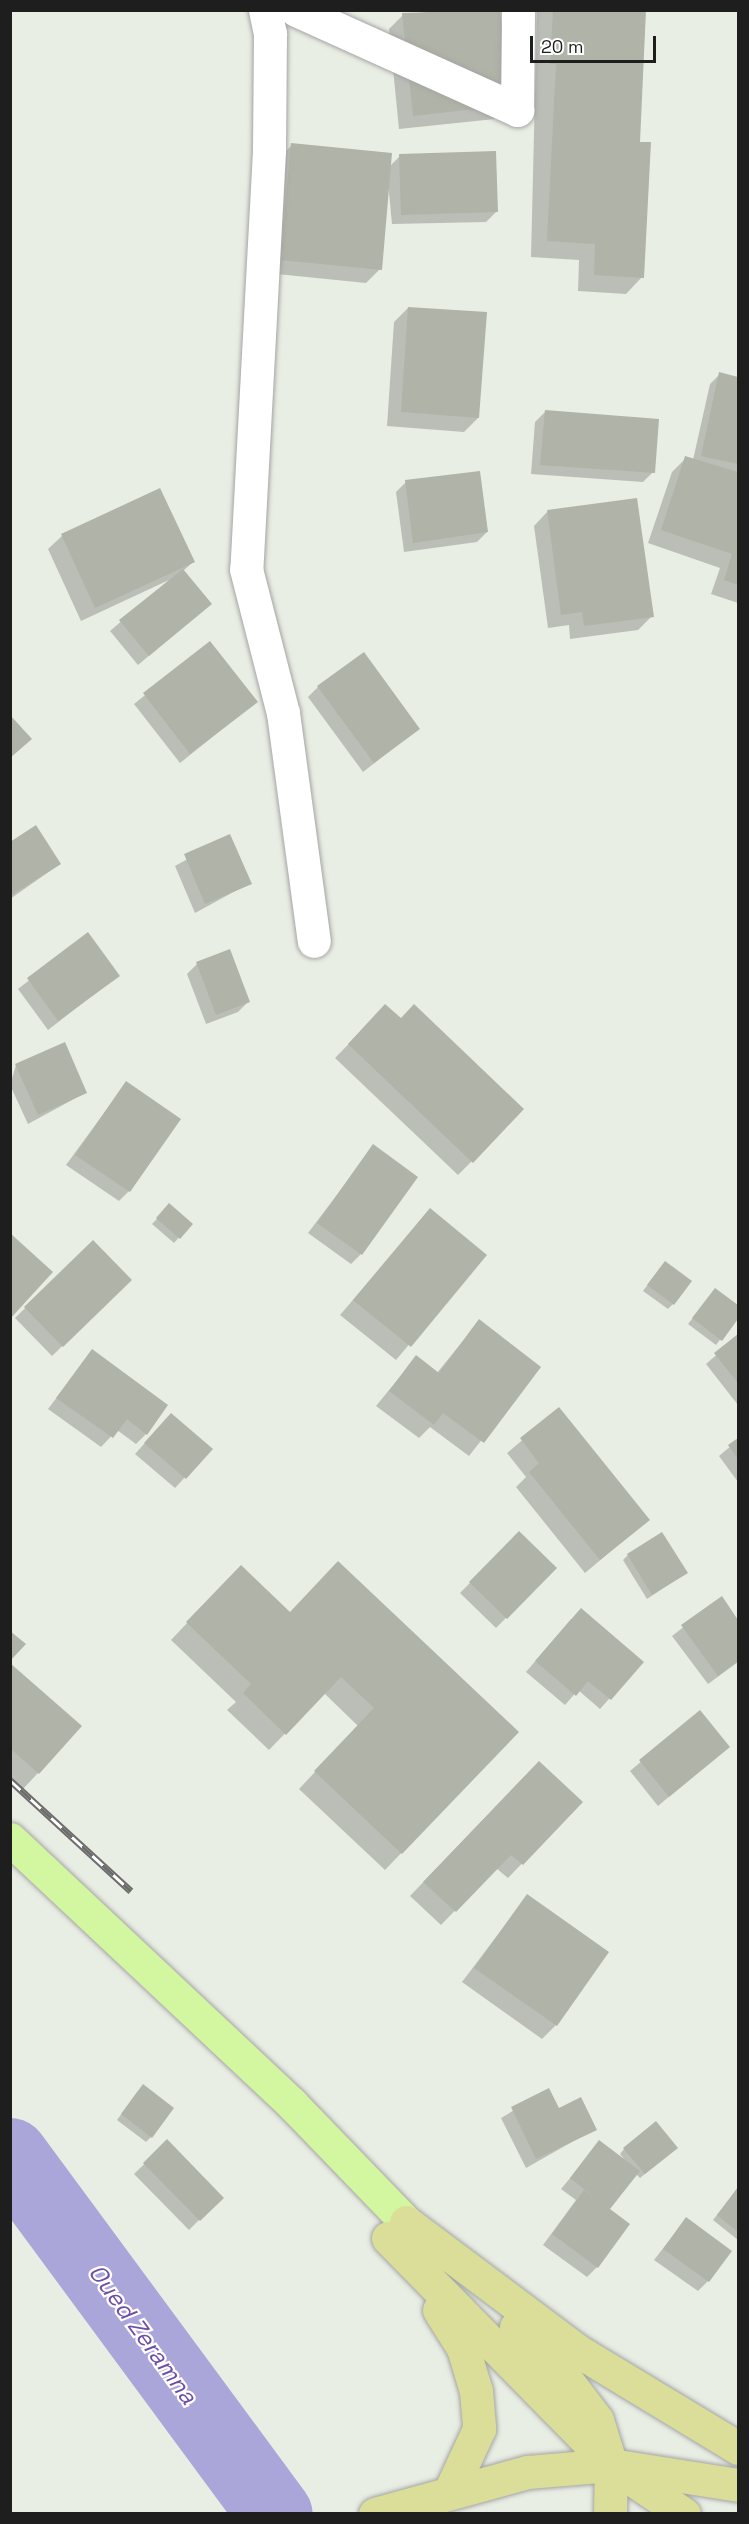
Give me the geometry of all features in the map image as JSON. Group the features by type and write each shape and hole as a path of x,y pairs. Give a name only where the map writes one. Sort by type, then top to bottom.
{"highway":[{"path":"397,2230 578,2351 738,2448"},
{"path":"397,2230 611,2465 684,2514"},
{"path":"397,2230 463,2348 476,2391 479,2429 436,2493"},
{"path":"610,2514 611,2465"},
{"path":"375,2514 436,2493 528,2472 611,2465 738,2485"}],"main road":[{"path":"10,1839 118,1938 397,2230"}],"street":[{"path":"265,10 270,34 269,151 246,569 283,713 314,941"},
{"path":"296,10 517,110 518,10"}],"building":[{"path":"500,10 511,105 413,116 402,13"},
{"path":"553,10 646,10 640,142 651,142 644,278 594,275 595,244 547,241 556,64 550,64"},
{"path":"291,143 392,153 382,270 280,260"},
{"path":"496,151 498,212 401,215 399,154"},
{"path":"408,307 487,312 479,418 401,412"},
{"path":"719,372 738,377 738,464 701,456"},
{"path":"545,410 659,419 655,473 540,465"},
{"path":"685,456 738,472 738,585 724,580 732,554 661,530"},
{"path":"480,471 488,532 413,543 405,480"},
{"path":"160,488 195,562 95,608 61,534"},
{"path":"637,498 654,617 584,626 582,612 561,615 547,510"},
{"path":"183,569 212,604 149,656 119,620"},
{"path":"210,641 258,702 190,754 143,693"},
{"path":"364,652 420,729 374,763 317,686"},
{"path":"10,715 32,739 10,758"},
{"path":"36,825 61,864 10,896 10,842"},
{"path":"230,834 252,884 205,904 184,854"},
{"path":"88,932 120,976 58,1021 27,978"},
{"path":"230,949 250,1002 216,1015 196,962"},
{"path":"385,1004 401,1018 414,1004 524,1109 473,1163 348,1044"},
{"path":"65,1042 87,1093 38,1115 15,1064"},
{"path":"126,1081 181,1119 130,1192 75,1155"},
{"path":"373,1144 418,1177 362,1255 317,1223"},
{"path":"169,1203 193,1224 180,1239 156,1218"},
{"path":"430,1208 487,1255 411,1347 353,1300"},
{"path":"10,1233 53,1272 10,1319"},
{"path":"93,1240 132,1280 63,1347 24,1307"},
{"path":"665,1261 692,1281 674,1305 647,1285"},
{"path":"715,1288 738,1305 738,1319 722,1341 692,1318"},
{"path":"479,1319 541,1367 484,1443 443,1413 434,1425 389,1391 416,1355 439,1373"},
{"path":"738,1334 738,1383 714,1353"},
{"path":"92,1349 168,1405 147,1435 127,1419 113,1438 56,1398"},
{"path":"559,1407 650,1520 600,1560 529,1472 539,1463 520,1438"},
{"path":"171,1413 213,1449 186,1479 144,1443"},
{"path":"738,1438 738,1459 728,1445"},
{"path":"519,1531 557,1568 507,1619 469,1582"},
{"path":"662,1532 688,1573 652,1595 627,1554"},
{"path":"338,1561 519,1732 402,1854 314,1771 374,1708 341,1677 286,1735 243,1693 251,1684 186,1622 241,1565 290,1612"},
{"path":"722,1596 738,1620 738,1661 718,1676 681,1625"},
{"path":"581,1608 644,1662 611,1700 588,1681 576,1696 535,1661"},
{"path":"10,1631 26,1644 10,1661"},
{"path":"10,1663 82,1726 39,1774 10,1748"},
{"path":"700,1710 730,1747 669,1797 639,1760"},
{"path":"539,1761 583,1802 523,1865 511,1855 456,1912 423,1882"},
{"path":"527,1894 609,1952 557,2026 474,1968"},
{"path":"143,2084 174,2108 152,2138 121,2114"},
{"path":"549,2088 559,2108 581,2097 597,2130 536,2159 511,2107"},
{"path":"656,2121 678,2148 645,2174 623,2148"},
{"path":"167,2139 224,2198 200,2221 143,2163"},
{"path":"599,2140 640,2171 610,2209 630,2224 598,2268 552,2234 584,2190 598,2200 570,2178"},
{"path":"738,2187 738,2232 717,2215"},
{"path":"686,2217 732,2251 709,2282 663,2249"}],"waterway":[{"name":"Oued Zeramna","path":"10,2155 275,2514"}],"railway":[{"path":"10,1780 131,1891"}]}
